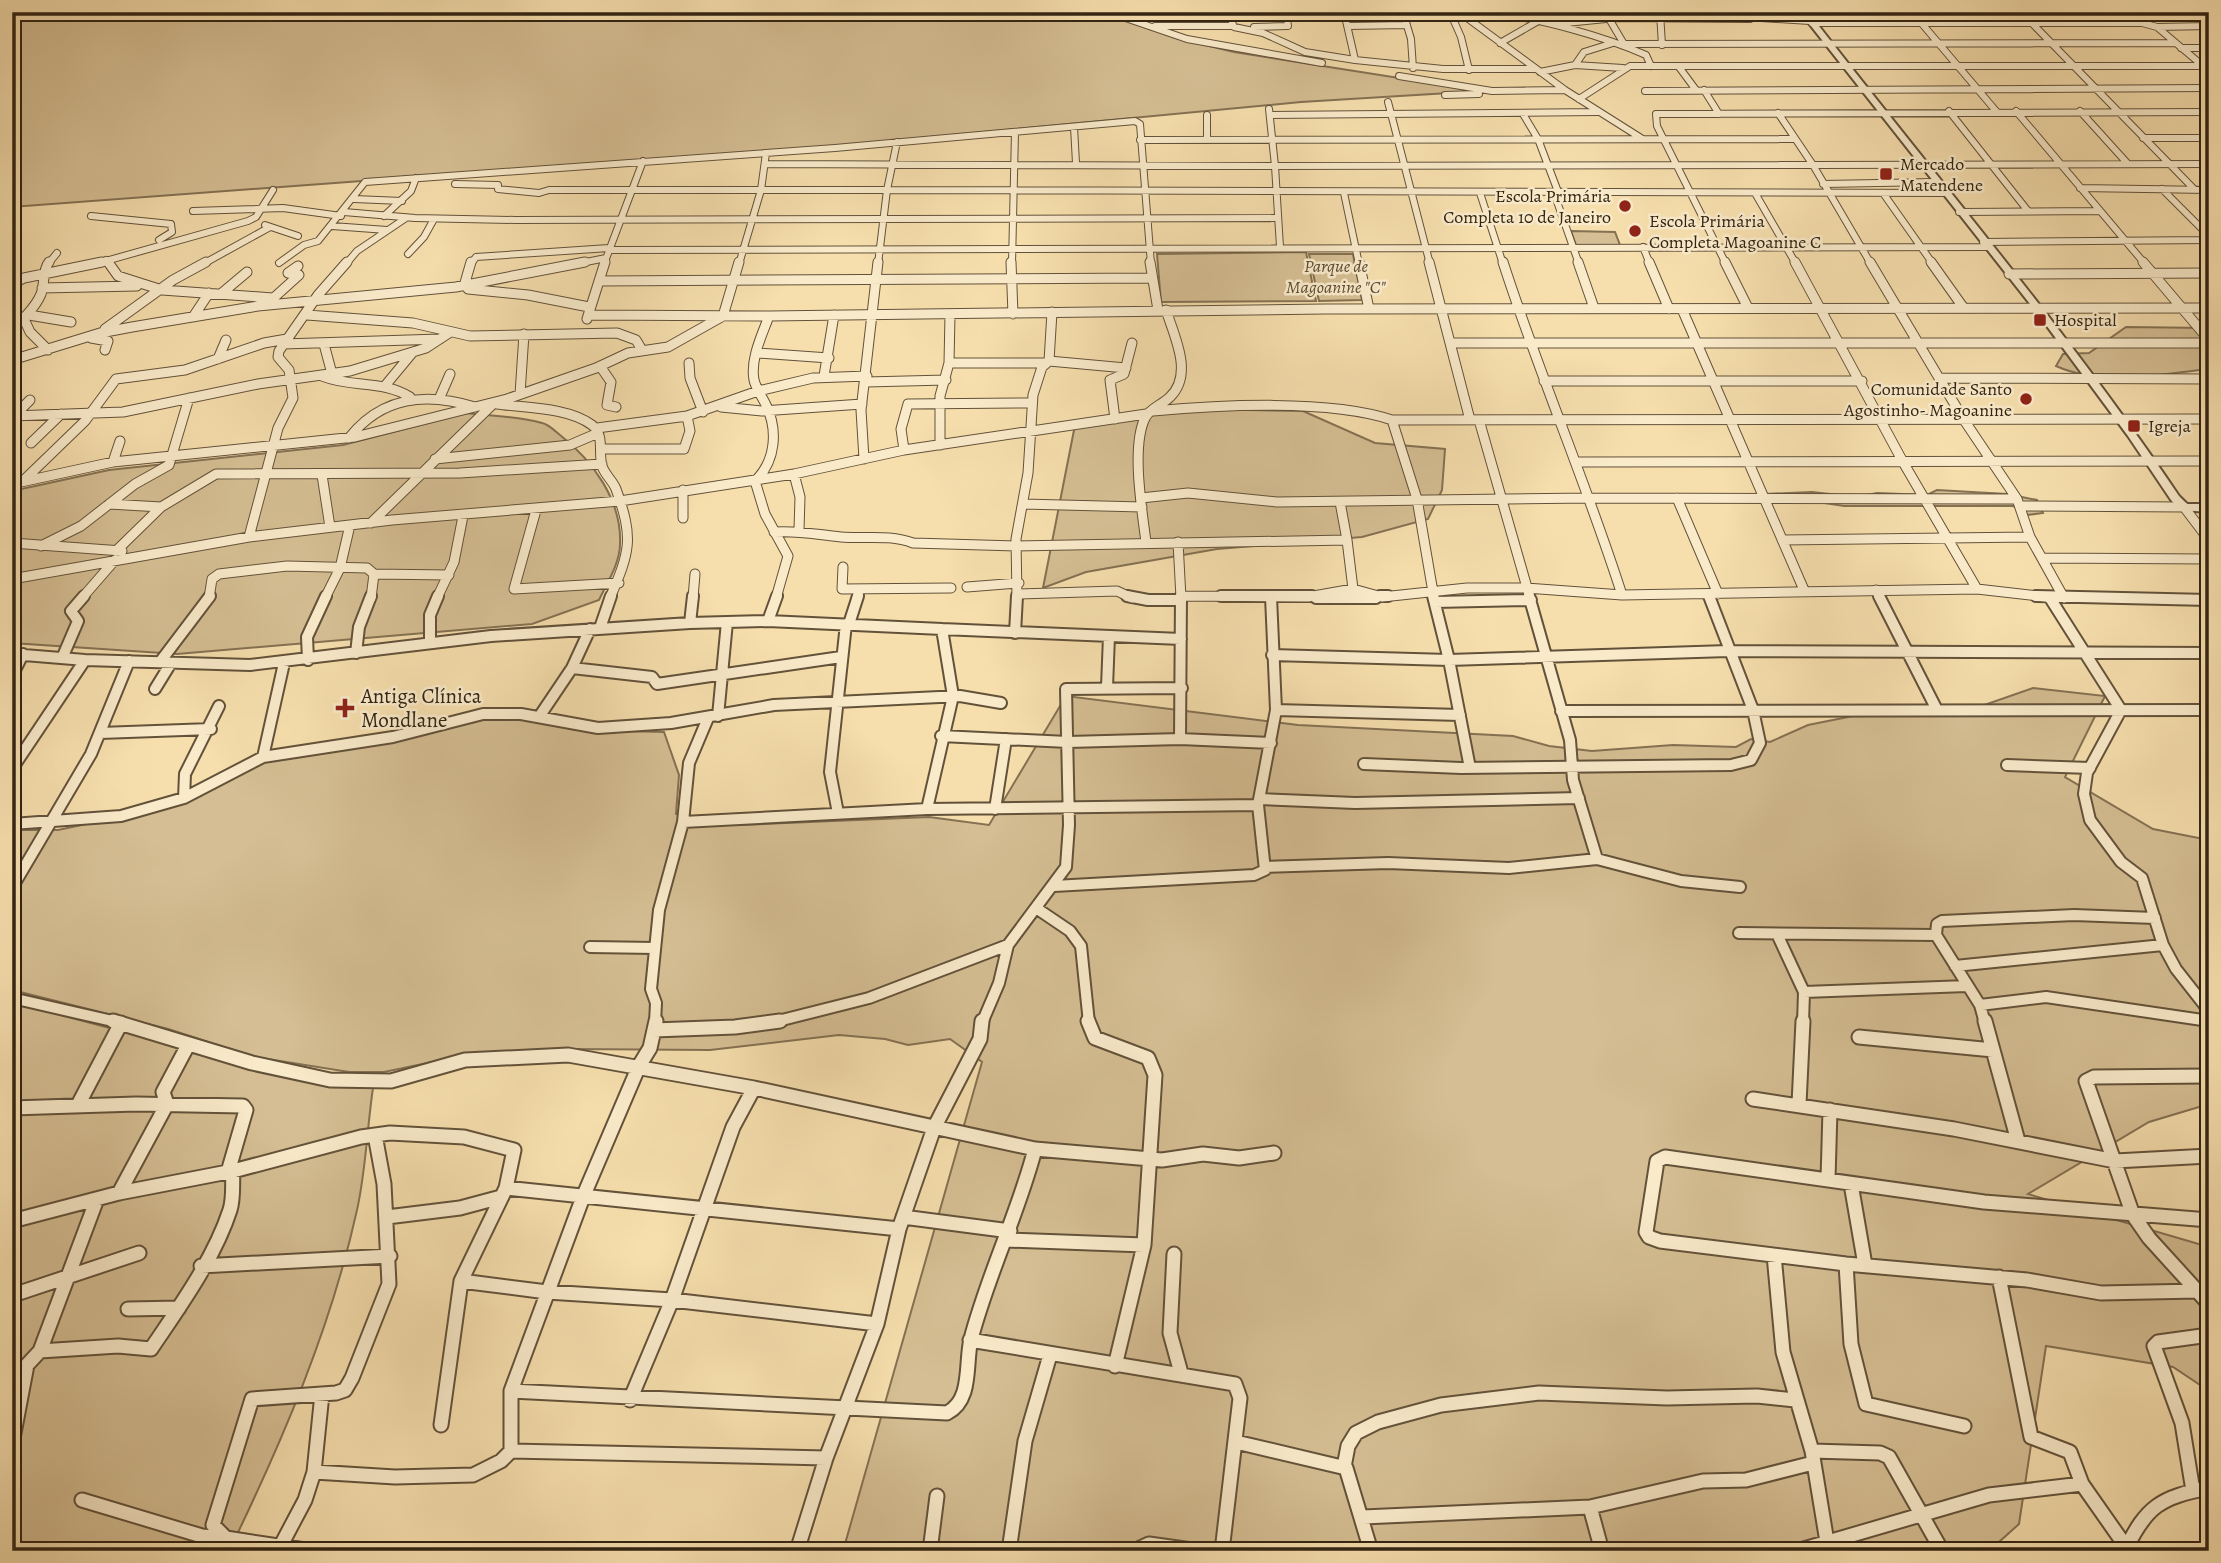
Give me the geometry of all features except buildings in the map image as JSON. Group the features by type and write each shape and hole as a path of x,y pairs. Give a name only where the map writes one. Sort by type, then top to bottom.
{"street":[{"path":"1108,12 1147,28 1234,51 1331,64 1340,58"},
{"path":"1228,12 1235,27"},
{"path":"1147,28 1289,26 1286,12"},
{"path":"1344,12 1355,61"},
{"path":"1404,12 1413,68"},
{"path":"1450,12 1461,37 1469,70"},
{"path":"1460,12 1565,90 1642,139"},
{"path":"1496,12 1556,24 1620,43 1646,55 1651,66"},
{"path":"1604,12 1611,19 1620,43"},
{"path":"1738,12 1750,19"},
{"path":"1804,12 2064,343 2209,540"},
{"path":"1913,12 1996,111"},
{"path":"2021,12 2194,190"},
{"path":"2130,12 2142,23"},
{"path":"1556,24 1563,20 1661,16 1811,22 2142,23 2157,27 2209,26"},
{"path":"1661,16 1662,45"},
{"path":"1500,43 1539,20"},
{"path":"1348,26 1407,26"},
{"path":"1235,27 1263,33 1305,52 1413,68 1537,70 1575,65 1623,68 2074,65 2207,69"},
{"path":"2157,27 2207,69"},
{"path":"1575,65 1584,52 1620,43 2053,43 2209,48"},
{"path":"1679,66 1696,90"},
{"path":"1579,99 1600,90 1623,68"},
{"path":"1399,76 1492,91"},
{"path":"1645,91 2209,88"},
{"path":"1445,95 1565,90"},
{"path":"1704,90 1719,114"},
{"path":"1388,102 1441,309 1501,499 1570,740 1579,798 1597,859"},
{"path":"1280,247 1270,112 1523,114 1598,111"},
{"path":"1949,111 2028,211"},
{"path":"2016,111 2209,342"},
{"path":"2080,111 2129,164"},
{"path":"1748,308 1688,193 1663,139 1656,114 2209,112"},
{"path":"1778,113 1813,165 1964,420 2018,502 2030,537 2064,598"},
{"path":"1523,114 1538,139 1549,166 1570,247 1594,308"},
{"path":"1207,115 1207,140"},
{"path":"266,305 299,275 288,273 298,266 279,263 304,245 318,241 365,182 766,153 1135,121 1140,124 1152,278 1182,364 1174,392 1149,413 1141,498 1146,542"},
{"path":"1074,127 1076,163"},
{"path":"1013,314 1011,247 1015,132"},
{"path":"2143,138 2209,138"},
{"path":"1140,140 1795,139"},
{"path":"864,458 860,431 867,379 874,281 897,142"},
{"path":"17,484 113,462 349,438 492,404 600,366 617,357 676,344 723,316 761,190 766,153"},
{"path":"584,332 608,252 643,162"},
{"path":"765,164 2209,164"},
{"path":"384,216 411,191 416,178"},
{"path":"1823,184 1935,182"},
{"path":"455,184 498,185 498,189 539,193 549,190 1944,193"},
{"path":"2080,188 2209,190"},
{"path":"2162,189 2209,238"},
{"path":"12,284 24,278 106,260 248,220 261,208 273,190"},
{"path":"1344,193 1369,309"},
{"path":"1480,193 1529,343 1591,498 1622,595"},
{"path":"1755,193 1842,343 1903,462 1977,589"},
{"path":"1883,193 1963,307"},
{"path":"354,199 402,201"},
{"path":"193,211 293,209 434,219 1276,218"},
{"path":"1959,212 2099,211"},
{"path":"91,216 171,224 172,232 158,241 158,245"},
{"path":"249,537 278,428 292,401 289,370 278,357 285,342 307,315 314,301 357,251 406,218"},
{"path":"408,254 424,237 434,219"},
{"path":"248,220 299,236"},
{"path":"332,226 387,230"},
{"path":"100,333 173,280 270,227"},
{"path":"460,286 472,259 476,257 608,252 1011,247 1922,248 2209,238"},
{"path":"1643,247 1669,309"},
{"path":"12,360 100,333 266,305 460,286 608,252"},
{"path":"12,329 35,309 47,279 45,267 57,253"},
{"path":"106,260 118,276 162,290 273,298"},
{"path":"222,293 247,272"},
{"path":"2009,274 2209,273"},
{"path":"599,281 1152,278"},
{"path":"42,288 144,284"},
{"path":"460,286 528,295 589,311 723,316 950,315 1162,310 2209,308"},
{"path":"193,317 209,293"},
{"path":"1682,309 1714,380 1745,460 1804,590"},
{"path":"1015,633 1019,594 1016,546 1023,504 1030,403 1046,362 1052,312"},
{"path":"307,315 413,323 470,336 584,332 626,336 636,340 642,350"},
{"path":"824,376 834,315"},
{"path":"940,444 940,403 948,363 950,315"},
{"path":"755,481 764,473 772,454 769,411 754,377 769,316"},
{"path":"27,317 71,322"},
{"path":"27,317 30,332 48,351"},
{"path":"13,416 123,412 327,375 369,367 413,352 449,333"},
{"path":"520,394 524,334"},
{"path":"84,338 108,341 105,350"},
{"path":"12,492 17,484 93,412 105,391 116,379 185,370 264,343 324,344 440,339"},
{"path":"218,359 226,340"},
{"path":"1451,343 2209,342"},
{"path":"1115,419 1110,380 1124,374 1132,343"},
{"path":"324,344 327,375"},
{"path":"384,387 413,352"},
{"path":"758,353 829,358"},
{"path":"948,363 1046,362 1126,368"},
{"path":"689,363 690,378 703,412"},
{"path":"600,366 611,382 607,405 616,407"},
{"path":"440,397 450,374"},
{"path":"327,375 338,382 384,387 410,397"},
{"path":"435,459 570,445 597,430 687,416 721,407 758,391 824,376 828,379 946,380"},
{"path":"1939,378 2209,379"},
{"path":"1544,381 1862,381"},
{"path":"349,438 378,409 410,397 440,397 475,407"},
{"path":"41,546 80,526 109,503 169,465 174,457 189,398"},
{"path":"13,416 30,400"},
{"path":"904,450 901,429 907,405 1030,403"},
{"path":"492,404 573,417 597,430 603,449 602,464 606,474 614,480 626,512 631,541 619,583 595,629 539,717"},
{"path":"371,523 492,404"},
{"path":"721,407 769,411 862,404"},
{"path":"12,579 116,555 249,537 350,525 620,501 755,481 940,444 1192,407 1272,406 1377,415 1392,420 2209,419"},
{"path":"31,443 61,414"},
{"path":"603,449 684,449 690,431 687,416"},
{"path":"1392,420 1417,499 1432,591 1449,660 1470,768"},
{"path":"113,462 120,441"},
{"path":"1576,462 2209,461"},
{"path":"63,656 78,621 71,611 116,555 161,507 210,475 322,475 346,471 423,473 570,468 602,464"},
{"path":"794,474 800,497 799,530"},
{"path":"322,475 330,527"},
{"path":"755,481 758,498 774,532 788,552 789,561 768,621"},
{"path":"682,490 683,518"},
{"path":"1023,504 1201,493 1277,502 1417,499 1924,498 2050,505 2209,508"},
{"path":"1364,764 1470,768 1731,765 1751,760 1760,743 1753,710 1728,651 1713,594 1677,498"},
{"path":"1340,502 1353,589"},
{"path":"109,503 161,507"},
{"path":"2023,517 2050,505"},
{"path":"536,510 525,541 514,589 619,583"},
{"path":"430,643 427,624 431,608 449,575 463,516"},
{"path":"308,660 304,651 312,622 341,568 350,525"},
{"path":"774,532 799,530 841,537 897,537 913,543 1016,546 1347,540"},
{"path":"1782,540 2030,537"},
{"path":"1178,542 1182,688 1180,739"},
{"path":"14,545 116,555"},
{"path":"2043,558 2209,559"},
{"path":"155,689 165,663 209,601 215,576 273,567 367,568 374,574 449,575"},
{"path":"843,567 842,589 951,588"},
{"path":"356,653 359,624 373,598 374,574"},
{"path":"690,623 695,574"},
{"path":"967,587 1018,583"},
{"path":"1019,594 1117,591 1122,595 1145,599 1308,597 1346,600 1432,591 1526,588 1622,595 1977,589 2050,598 2209,600"},
{"path":"838,813 830,772 841,657 847,624 860,589"},
{"path":"1308,597 1353,589 1382,597"},
{"path":"1876,590 1937,710"},
{"path":"1054,886 1254,875 1261,873 1266,867 1259,802 1276,710 1271,597"},
{"path":"2050,598 2121,710"},
{"path":"1435,602 1531,600"},
{"path":"12,676 18,654 165,663 284,663 430,643 690,623 768,621 1181,639"},
{"path":"314,1472 395,1476 473,1475 501,1461 511,1451 511,1391 583,1197 639,1066 650,1048 656,1003 651,989 659,910 683,822 689,763 713,717 723,674 727,622"},
{"path":"927,809 941,736 953,696 942,629"},
{"path":"1107,687 1109,636"},
{"path":"1272,655 1449,660 1728,651 2209,653"},
{"path":"572,668 652,677 657,684 841,657"},
{"path":"12,769 85,660"},
{"path":"12,887 54,822 100,733 129,661"},
{"path":"263,757 284,663"},
{"path":"797,1551 826,1458 877,1324 901,1223 934,1128 980,1039 982,1019 999,983 1008,945 1062,876 1068,857 1066,689 1182,688"},
{"path":"12,824 121,816 184,798 263,757 393,737 483,713 539,717 569,725 598,727 713,717 774,705 953,696 1001,703"},
{"path":"184,798 181,785 184,776 202,740 211,729 219,706"},
{"path":"1276,710 1460,715"},
{"path":"2121,710 2090,768 2084,794 2090,820 2121,862 2141,878 2163,945 2176,969 2209,1011"},
{"path":"1561,711 2209,710"},
{"path":"100,733 211,729"},
{"path":"941,736 1068,742 1180,739 1271,743"},
{"path":"995,809 1006,739"},
{"path":"2007,765 2090,768"},
{"path":"683,822 927,809 1066,809 1259,802 1354,803 1579,798"},
{"path":"1266,867 1388,863 1510,868 1597,859 1681,881 1740,887"},
{"path":"1036,908 1070,930 1081,946 1089,1028 1095,1038 1148,1058 1155,1076 1153,1159 1144,1245 1115,1366"},
{"path":"2018,1141 1980,1005 1936,935 1937,924 1942,920 2074,915 2155,918"},
{"path":"1739,933 1936,935"},
{"path":"1777,934 1804,992 1799,1104"},
{"path":"654,1030 725,1029 795,1018 903,987 1008,945"},
{"path":"1955,966 2163,945"},
{"path":"590,947 654,948"},
{"path":"1804,992 1967,986"},
{"path":"1980,1005 2046,997 2209,1020"},
{"path":"12,998 121,1023 252,1063 330,1080 366,1083 391,1081 466,1060 498,1056 568,1055 754,1088 1035,1149 1153,1159 1203,1154 1239,1158 1274,1153"},
{"path":"78,1105 121,1023"},
{"path":"1859,1037 1993,1050"},
{"path":"119,1193 167,1104 163,1092 188,1045"},
{"path":"2209,1076 2087,1078 2133,1215 2149,1238 2209,1304"},
{"path":"630,1400 672,1300 733,1127 754,1088"},
{"path":"1753,1099 1799,1104 2018,1141 2115,1161 2209,1156"},
{"path":"12,1108 167,1104 245,1107 230,1171 231,1207 179,1308 151,1349 118,1346 40,1351"},
{"path":"1828,1179 1830,1110"},
{"path":"207,1531 252,1399 345,1390 352,1378 389,1284 387,1217 375,1135"},
{"path":"12,1221 119,1193 230,1171 339,1141 375,1135 464,1137 509,1147 514,1150 514,1160 504,1192 461,1281 441,1425"},
{"path":"511,1391 844,1412 941,1415 953,1412 961,1404 964,1393 970,1339 1008,1235 1035,1149"},
{"path":"2198,1292 2101,1293 1999,1277 1774,1255 1649,1237 1646,1231 1657,1161 1665,1157 1984,1202 2209,1220"},
{"path":"1851,1184 1865,1265"},
{"path":"387,1217 460,1208 504,1192 1144,1245"},
{"path":"12,1444 19,1389 27,1365 40,1351 97,1199"},
{"path":"13,1295 139,1253"},
{"path":"1174,1254 1170,1333 1181,1373"},
{"path":"1774,1255 1783,1352 1813,1457 1827,1542"},
{"path":"201,1266 390,1256"},
{"path":"1846,1264 1851,1344 1866,1404 1964,1426"},
{"path":"1999,1277 2031,1437 2070,1452 2082,1484 2126,1550 2150,1506 2162,1498 2201,1489 2182,1423 2154,1346 2158,1342 2209,1335"},
{"path":"461,1281 547,1292 672,1300 877,1324"},
{"path":"128,1309 179,1308"},
{"path":"970,1339 1115,1366 1226,1381 1239,1388 1236,1442 1222,1551"},
{"path":"1009,1551 1025,1441 1050,1355"},
{"path":"1343,1467 1348,1446 1356,1433 1378,1422 1441,1405 1539,1393 1667,1398 1758,1396 1795,1400"},
{"path":"279,1548 305,1500 314,1472 322,1394"},
{"path":"1236,1442 1349,1470 1371,1551"},
{"path":"511,1451 826,1458"},
{"path":"1363,1517 1590,1507 1703,1482 1758,1477 1813,1457 1880,1453 1889,1457 1942,1551"},
{"path":"1797,1551 1922,1517 1989,1494 2082,1484"},
{"path":"930,1551 937,1496"},
{"path":"82,1500 226,1538 312,1551"},
{"path":"1590,1507 1602,1551"},
{"path":"1134,1551 1149,1544 1199,1551"}],"green space":[{"path":"12,12 1104,12 1176,38 1234,52 1482,91 1301,102 846,145 12,207"},
{"path":"1571,231 1615,232 1620,245 1576,245"},
{"path":"1306,252 1316,301 1161,302 1157,254"},
{"name":"Parque de Magoanine \"C\"","path":"1309,254 1353,254 1362,300 1319,301"},
{"path":"2126,327 2209,328 2209,369 2151,376 2112,377 2093,376 2056,366 2063,354 2089,353"},
{"path":"1197,409 1303,411 1375,443 1445,449 1442,490 1428,519 1362,537 1217,549 1086,572 1043,588 1075,425"},
{"path":"466,413 544,424 572,445 594,469 616,512 620,544 615,566 599,600 532,624 177,654 12,643 12,491 109,470 343,445"},
{"path":"1937,490 2007,494 2037,500 2043,513 2027,515 2013,506 1844,506 1765,494 1812,492 1857,497 1877,493 1927,495"},
{"path":"2033,688 2105,696 2065,777 2153,829 2209,840 2209,1104 2149,1122 2028,1194 2209,1247 2209,1391 2173,1367 2046,1346 2019,1524 1989,1551 843,1551 982,1062 950,1039 908,1045 885,1039 839,1035 710,1050 571,1049 442,1060 384,1072 349,1072 255,1057 168,1029 12,990 12,830 58,830 167,807 207,792 219,782 266,758 462,719 521,718 576,730 664,732 679,775 676,814 739,825 929,817 989,825 1066,696 1298,725 1513,736 1549,746 1592,751 1673,745 1736,747 1751,739 1770,742 1808,725 1858,715 1973,709"},
{"path":"12,1002 252,1066 373,1088 360,1195 333,1298 286,1426 229,1551 12,1551"}],"place":[{"name":"Mercado Matendene","path":"1886,174"},
{"name":"Escola Primária Completa 10 de Janeiro","path":"1625,206"},
{"name":"Escola Primária Completa Magoanine C","path":"1635,231"},
{"name":"Hospital","path":"2040,320"},
{"name":"Comunidade Santo Agostinho- Magoanine","path":"2026,399"},
{"name":"Igreja","path":"2134,426"},
{"name":"Antiga Clínica Mondlane","path":"345,708"}]}
